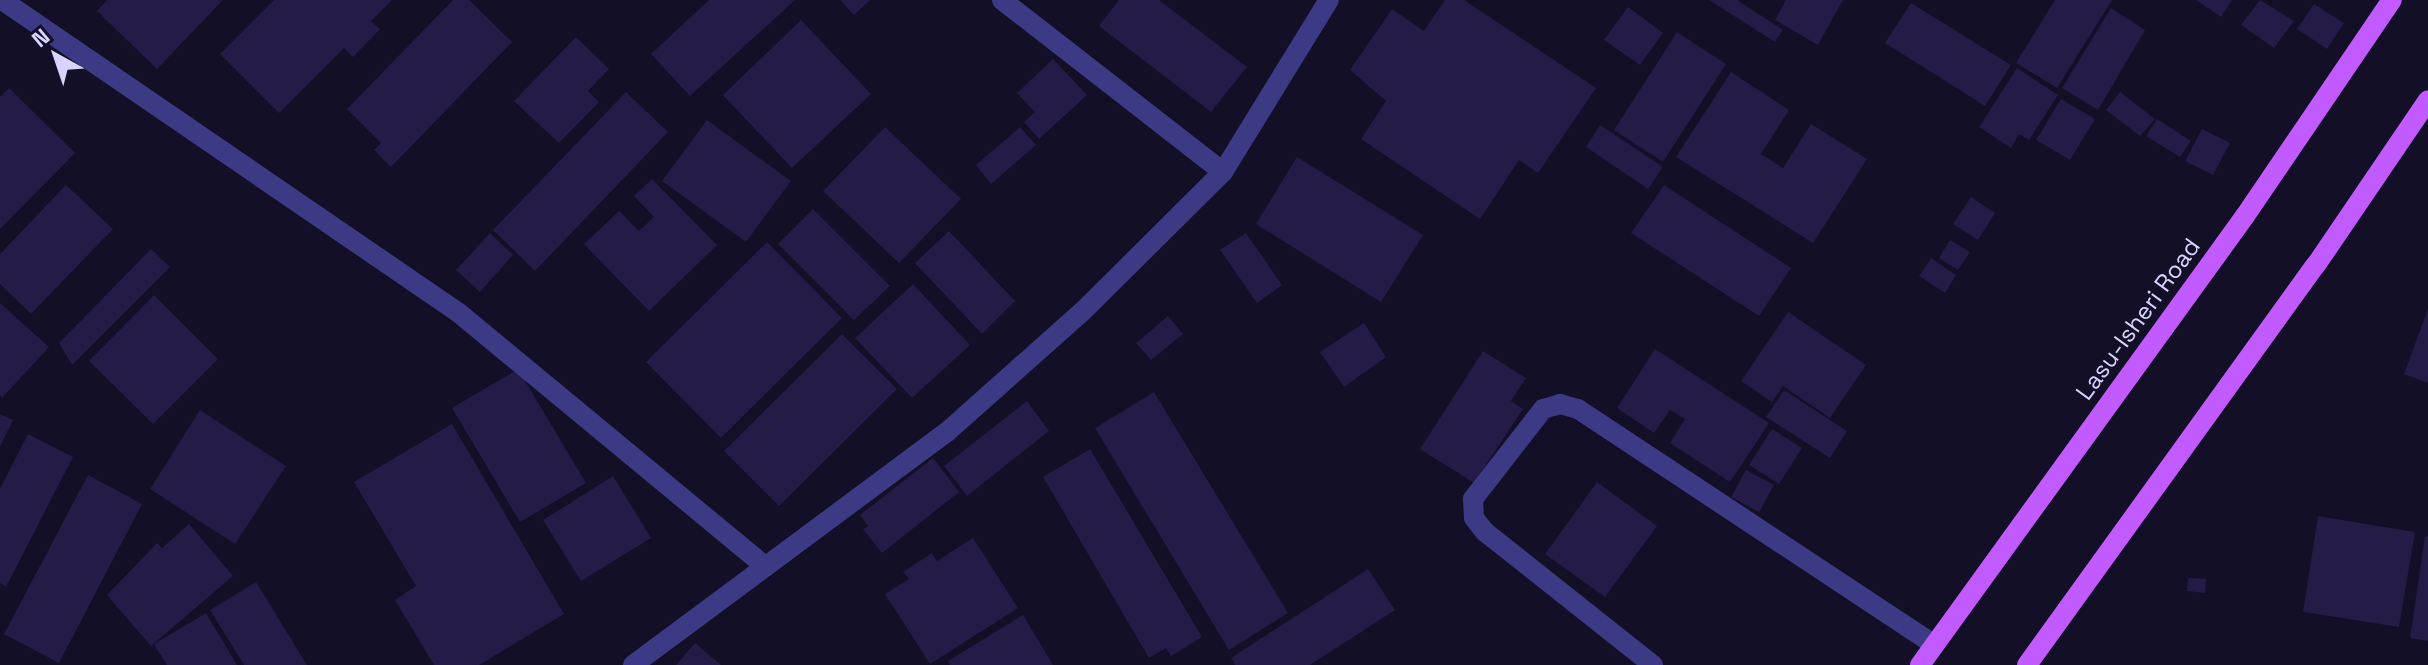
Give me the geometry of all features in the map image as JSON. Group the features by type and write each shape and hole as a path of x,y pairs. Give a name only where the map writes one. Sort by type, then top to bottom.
{"main road":[{"name":"Lasu-Isheri Road","path":"1920,665 2245,216 2392,0"},
{"path":"2027,665 2316,265 2428,100"}],"street":[{"path":"2,0 459,313 766,567"},
{"path":"1002,0 1223,172"},
{"path":"633,665 947,432 1083,311 1223,172 1329,0"},
{"path":"1653,665 1485,532 1474,518 1473,499 1543,409 1560,404 1578,409 1934,645"}],"building":[{"path":"107,0 223,0 157,69 97,11"},
{"path":"274,0 392,0 371,21 380,29 353,57 344,48 279,113 220,54"},
{"path":"453,0 469,0 512,42 391,167 374,150 381,143 347,109"},
{"path":"709,0 795,0 690,96 651,54"},
{"path":"840,0 870,0 854,15"},
{"path":"1119,0 1159,0 1247,67 1211,112 1099,26"},
{"path":"1445,0 1464,0 1596,88 1538,173 1519,160 1480,219 1361,139 1386,101 1350,70 1392,9 1424,31"},
{"path":"1709,0 1737,0 1783,30 1775,42"},
{"path":"1786,0 1843,0 1818,45 1775,20"},
{"path":"2055,0 2112,0 2057,88 2016,63"},
{"path":"2196,0 2232,0 2221,17"},
{"path":"2260,0 2294,21 2274,48 2241,25"},
{"path":"1911,3 2011,65 1985,106 1885,43"},
{"path":"2314,4 2344,23 2327,49 2297,29"},
{"path":"1628,7 1663,33 1640,65 1604,40"},
{"path":"2111,8 2145,30 2098,110 2062,88"},
{"path":"801,20 871,94 792,168 723,95"},
{"path":"1677,32 1726,64 1663,162 1614,130"},
{"path":"576,37 609,69 588,91 599,102 559,143 514,101"},
{"path":"1053,59 1087,95 1039,139 1024,122 1035,112 1017,93"},
{"path":"2017,68 2058,95 2029,140 2019,134 2011,148 1979,127"},
{"path":"1731,72 1789,110 1761,154 1783,168 1811,124 1867,159 1813,243 1676,157"},
{"path":"9,88 75,153 0,229 0,97"},
{"path":"626,92 668,132 535,271 493,230"},
{"path":"2120,92 2155,119 2140,136 2106,110"},
{"path":"2061,99 2095,119 2070,160 2036,140"},
{"path":"2157,119 2191,141 2180,157 2146,136"},
{"path":"707,120 791,181 746,242 662,181"},
{"path":"1600,125 1663,167 1648,189 1586,147"},
{"path":"885,127 961,199 899,263 823,191"},
{"path":"1020,127 1036,145 991,184 976,165"},
{"path":"2202,129 2230,143 2213,175 2185,161"},
{"path":"1297,157 1423,235 1381,302 1256,224"},
{"path":"652,179 717,245 649,311 584,244 619,211 639,231 654,217 634,196"},
{"path":"66,185 113,229 31,314 0,284 0,254"},
{"path":"1664,185 1791,268 1759,316 1631,233"},
{"path":"1971,197 1995,213 1978,240 1953,224"},
{"path":"813,209 890,286 854,320 778,244"},
{"path":"949,231 1015,301 982,334 915,263"},
{"path":"490,233 513,255 480,292 456,270"},
{"path":"1246,233 1282,285 1257,303 1220,250"},
{"path":"1950,240 1970,252 1958,270 1939,258"},
{"path":"767,242 842,318 721,438 646,362"},
{"path":"151,249 170,267 72,365 59,343"},
{"path":"1931,258 1956,275 1945,293 1919,276"},
{"path":"913,284 970,345 912,398 855,338"},
{"path":"154,295 218,359 153,424 89,361"},
{"path":"0,303 49,347 2,398 0,395"},
{"path":"2428,309 2428,383 2404,374"},
{"path":"1788,312 1866,365 1830,418 1783,386 1772,402 1741,381"},
{"path":"1168,316 1183,334 1151,360 1136,343"},
{"path":"1364,323 1386,357 1344,387 1320,352"},
{"path":"842,334 897,389 779,506 724,451"},
{"path":"1655,349 1769,423 1730,482 1670,443 1685,419 1670,410 1654,433 1617,408"},
{"path":"1483,351 1526,378 1511,401 1523,409 1474,483 1420,449"},
{"path":"518,369 586,483 520,522 452,408"},
{"path":"1784,390 1847,431 1830,458 1766,417"},
{"path":"1154,392 1288,613 1229,650 1095,428"},
{"path":"1027,401 1049,431 967,496 944,466"},
{"path":"200,410 286,466 235,544 150,489"},
{"path":"0,414 13,420 0,446"},
{"path":"452,424 564,614 479,665 434,665 395,600 416,586 354,482"},
{"path":"1772,429 1802,448 1779,484 1749,465"},
{"path":"28,434 73,457 6,587 0,583 0,489"},
{"path":"1090,449 1202,637 1171,656 1166,648 1149,658 1043,477"},
{"path":"933,458 959,492 882,553 863,529 868,526 860,515"},
{"path":"1746,470 1774,485 1759,512 1731,497"},
{"path":"88,475 142,504 59,663 4,634"},
{"path":"613,476 651,538 581,581 543,520"},
{"path":"1597,482 1657,526 1605,597 1545,554"},
{"path":"2318,516 2415,532 2399,627 2303,612"},
{"path":"189,524 233,576 151,646 107,595 157,543 162,548"},
{"path":"2425,536 2428,537 2428,641 2410,638"},
{"path":"973,538 1018,608 930,664 885,594 909,579 903,572 932,553 937,561"},
{"path":"1368,569 1395,610 1310,665 1235,665 1231,658"},
{"path":"2188,578 2206,579 2205,593 2187,591"},
{"path":"256,582 307,665 244,665 210,610"},
{"path":"206,613 237,665 167,665 154,644"},
{"path":"1023,615 1053,665 950,665 948,661"},
{"path":"695,643 721,665 676,665"}]}
